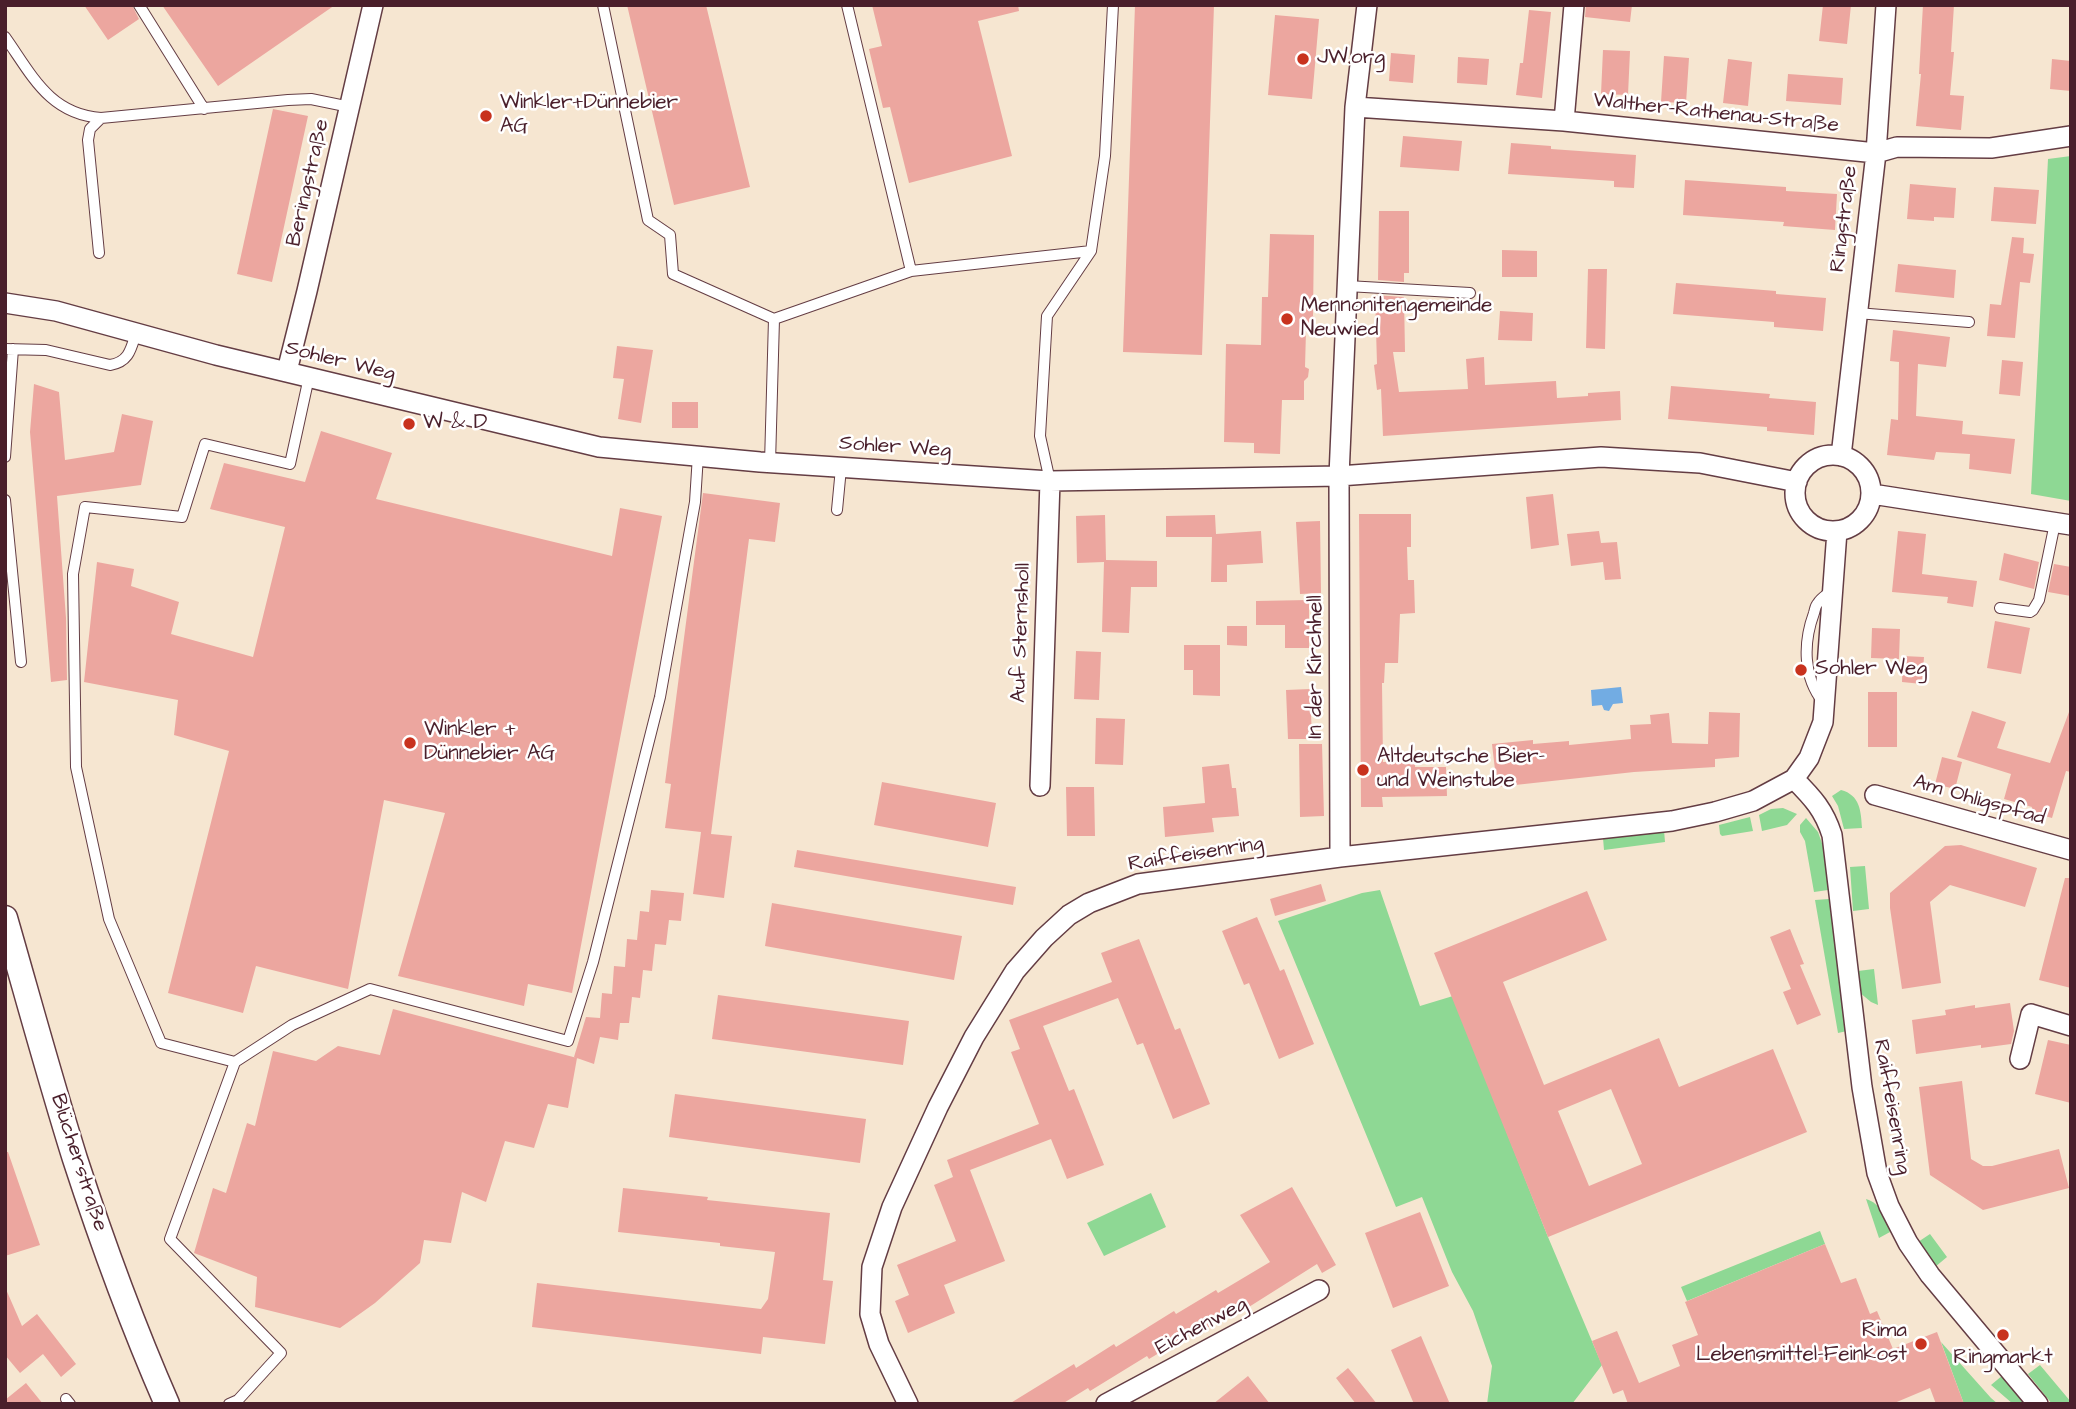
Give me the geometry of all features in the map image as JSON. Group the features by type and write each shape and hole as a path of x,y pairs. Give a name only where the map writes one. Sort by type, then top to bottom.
{"street":[{"name":"Beringstraße","path":"287,371 373,5"},
{"name":"In der Kirchhell","path":"1340,857 1339,477 1355,107 1367,5"},
{"path":"1564,121 1574,5"},
{"name":"Ringstraße","path":"1840,456 1876,153 1886,5"},
{"name":"Walther-Rathenau-Straße","path":"1355,107 1564,121 1876,153 1897,147 1991,148 2071,136"},
{"name":"Sohler Weg","path":"5,303 56,311 216,355 599,447 770,463 1050,481 1339,477 1601,457 1700,463 1797,482"},
{"path":"1840,456 1853,460 1863,469 1870,481 1872,494 1869,508 1861,519 1850,527 1837,531 1822,530 1809,523 1800,512 1795,497 1797,482 1800,474 1814,460 1840,456"},
{"name":"Auf Sternsholl","path":"1040,786 1050,481"},
{"path":"1872,494 2063,524"},
{"name":"Raiffeisenring","path":"908,1404 879,1344 870,1314 872,1267 892,1207 974,1037 1015,971 1044,938 1069,915 1089,903 1138,884 1340,857 1672,821 1753,801 1794,779 1809,758 1823,722 1837,531"},
{"name":"Raiffeisenring","path":"1794,779 1815,800 1826,816 1832,835 1864,1100 1877,1173 1889,1206 1908,1243 1930,1275 2039,1404"},
{"name":"Am Ohligspfad","path":"1875,795 2071,849"},
{"name":"Blücherstraße","path":"5,918 75,1157 113,1271 166,1404"},
{"path":"2020,1059 2031,1014 2071,1026"},
{"name":"Eichenweg","path":"1106,1404 1319,1290"}],"lane":[{"path":"139,5 204,108"},
{"path":"603,5 648,220 670,234 673,274 774,319 911,271 1091,251"},
{"path":"847,5 911,271"},
{"path":"1050,481 1040,436 1047,316 1091,251 1105,156 1113,5"},
{"path":"5,37 40,87 61,106 82,117 101,118 312,99 350,107"},
{"path":"99,253 88,140 90,129 101,118"},
{"path":"1347,286 1470,293"},
{"path":"1857,313 1969,322"},
{"path":"770,463 774,319"},
{"path":"5,457 9,349 46,350 110,365 119,363 130,353 136,333"},
{"path":"235,1062 161,1043 108,919 76,767 74,574 85,507 182,517 205,444 290,464 309,377"},
{"path":"229,1404 238,1400 281,1353 170,1239 235,1062 292,1025 370,989 568,1041 593,962 660,697 695,502 698,456"},
{"path":"837,510 841,468"},
{"path":"5,500 21,663"},
{"path":"2000,608 2030,612 2033,610 2039,600 2063,524"}],"green space":[{"path":"2071,156 2071,501 2031,494 2048,159"},
{"path":"1841,790 1856,800 1862,828 1844,829 1838,806 1832,796"},
{"path":"1783,808 1797,814 1787,825 1762,831 1759,815 1771,809"},
{"path":"1750,817 1753,831 1722,836 1720,834 1719,825"},
{"path":"1806,818 1818,832 1824,849 1828,890 1814,892 1805,841 1800,832 1800,825"},
{"path":"1664,830 1665,842 1604,850 1603,838"},
{"path":"1865,866 1869,909 1853,911 1850,867"},
{"path":"1380,890 1420,1006 1453,996 1548,1237 1602,1365 1572,1404 1487,1404 1492,1366 1473,1311 1452,1272 1422,1197 1396,1207 1278,921 1362,893"},
{"path":"1829,899 1847,1031 1838,1033 1815,900"},
{"path":"1874,969 1878,1005 1859,992 1858,971"},
{"path":"1151,1193 1166,1227 1104,1256 1087,1223"},
{"path":"1866,1199 1879,1208 1890,1232 1879,1238"},
{"path":"1820,1231 1825,1244 1687,1301 1681,1287"},
{"path":"1930,1234 1947,1257 1935,1267 1918,1242"},
{"path":"1941,1342 1991,1398 1998,1404 1964,1404"},
{"path":"2040,1365 2071,1404 2052,1404 2028,1374"},
{"path":"2003,1375 2027,1404 2013,1404 1991,1385"}],"water":[{"path":"1621,687 1623,703 1613,704 1609,711 1604,710 1602,705 1592,706 1591,690"}],"building":[{"path":"84,5 132,5 139,19 108,40"},
{"path":"162,5 335,5 218,86"},
{"path":"627,5 706,5 750,187 674,205"},
{"path":"872,5 1018,5 1019,11 978,21 1012,156 909,183 890,107 883,108 869,49 882,46"},
{"path":"1135,5 1214,5 1202,355 1123,352"},
{"path":"1586,5 1632,5 1630,22 1585,17"},
{"path":"1823,5 1851,5 1847,44 1819,41"},
{"path":"1923,5 1954,5 1950,95 1964,96 1961,130 1916,126"},
{"path":"1529,10 1551,12 1542,98 1516,95"},
{"path":"1275,15 1319,19 1312,99 1268,95"},
{"path":"1603,50 1630,51 1628,95 1601,94"},
{"path":"1391,53 1415,55 1413,83 1389,81"},
{"path":"1664,56 1689,58 1686,103 1661,102"},
{"path":"1458,57 1489,59 1487,85 1457,83"},
{"path":"1728,59 1752,62 1748,106 1723,103"},
{"path":"2052,59 2071,61 2071,91 2050,89"},
{"path":"1788,74 1843,78 1841,105 1786,101"},
{"path":"273,109 308,116 272,282 237,274"},
{"path":"1403,136 1462,141 1459,171 1400,167"},
{"path":"1511,143 1551,146 1551,149 1636,155 1634,188 1614,187 1614,181 1508,174"},
{"path":"1685,180 1786,187 1786,191 1837,194 1835,230 1783,226 1784,222 1683,215"},
{"path":"1910,184 1956,188 1954,218 1934,217 1934,221 1907,219"},
{"path":"1994,187 2039,190 2036,224 1991,221"},
{"path":"1379,211 1409,211 1409,273 1404,273 1404,282 1378,280"},
{"name":"Mennonitengemeinde Neuwied","path":"1270,234 1314,235 1315,318 1306,331 1305,367 1309,369 1308,377 1304,381 1304,400 1282,400 1280,454 1254,453 1254,443 1224,442 1226,344 1261,345 1262,297 1268,297"},
{"path":"2012,237 2024,238 2023,253 2034,254 2030,283 2020,282 2015,338 1987,336 1990,304 2001,305"},
{"path":"1502,250 1537,251 1537,277 1502,277"},
{"path":"1898,264 1956,270 1954,298 1895,292"},
{"path":"1588,269 1607,269 1605,349 1586,348"},
{"path":"1676,283 1826,298 1823,331 1774,327 1774,322 1673,314"},
{"path":"1375,295 1404,297 1405,352 1393,352 1399,392 1468,389 1466,359 1484,357 1485,385 1556,381 1557,398 1620,391 1621,420 1383,436 1381,389 1377,390 1374,365 1377,364"},
{"path":"1500,311 1533,313 1532,341 1498,340"},
{"path":"1893,330 1950,337 1946,367 1918,364 1916,416 1963,421 1962,434 2015,439 2011,474 1969,469 1970,454 1936,452 1934,460 1887,455 1891,419 1898,420 1899,362 1890,361"},
{"path":"617,346 653,350 641,423 618,419 624,379 613,378"},
{"path":"2002,360 2023,362 2020,396 1999,394"},
{"path":"34,384 59,392 65,460 114,452 122,414 153,421 141,485 57,496 66,618 67,680 51,682 30,432"},
{"path":"1671,386 1770,394 1769,398 1816,402 1814,435 1767,431 1767,427 1668,419"},
{"path":"672,402 698,402 698,428 672,428"},
{"name":"Winkler + Dünnebier AG","path":"321,431 392,453 376,499 612,556 620,508 662,516 572,993 528,984 524,1006 398,976 445,813 384,800 348,989 256,966 243,1013 168,993 229,751 174,735 178,700 84,682 97,562 134,569 131,586 179,602 171,634 253,657 285,527 210,509 224,463 305,482"},
{"path":"703,493 780,503 775,542 749,539 711,834 732,836 724,898 693,894 701,832 665,828 671,784 665,783"},
{"path":"1553,494 1559,545 1531,549 1526,497"},
{"path":"1359,514 1411,514 1411,547 1407,547 1408,580 1414,580 1415,613 1400,614 1398,663 1385,663 1382,683 1383,762 1415,761 1415,767 1446,767 1447,796 1382,797 1383,807 1361,807"},
{"path":"1105,515 1106,560 1157,561 1157,587 1131,587 1129,633 1102,632 1104,562 1077,563 1076,516"},
{"path":"1215,515 1216,534 1261,531 1263,563 1227,565 1227,582 1211,582 1212,537 1166,537 1166,516"},
{"path":"1320,521 1321,593 1300,594 1296,522"},
{"path":"1599,531 1601,543 1617,542 1621,579 1605,580 1603,562 1571,566 1567,534"},
{"path":"1898,531 1926,534 1922,574 1977,581 1973,607 1947,603 1948,597 1892,592"},
{"path":"2004,553 2039,562 2034,589 1999,580"},
{"path":"2054,564 2071,567 2071,596 2048,592"},
{"path":"1309,600 1309,648 1285,648 1285,625 1256,625 1256,601"},
{"path":"1995,621 2030,628 2021,674 1987,668"},
{"path":"1227,626 1247,626 1247,646 1227,645"},
{"path":"1872,628 1900,629 1899,659 1871,658"},
{"path":"1184,645 1220,645 1220,696 1193,695 1193,670 1184,670"},
{"path":"1076,651 1101,652 1099,700 1074,699"},
{"path":"1903,656 1924,657 1922,684 1902,682"},
{"path":"1310,689 1312,739 1288,739 1286,690"},
{"path":"1868,692 1897,692 1897,747 1868,747"},
{"path":"1972,711 2006,722 1997,748 2050,763 2069,712 2071,713 2071,772 2066,771 2052,818 2031,812 2032,807 2004,799 2011,774 1957,757"},
{"path":"1709,712 1740,713 1739,757 1715,759 1715,767 1634,772 1497,787 1492,744 1533,740 1533,744 1569,741 1569,745 1631,739 1630,725 1651,724 1650,715 1669,713 1672,743 1708,744"},
{"path":"1096,718 1125,719 1123,765 1095,764"},
{"path":"1299,744 1322,744 1324,816 1300,817"},
{"path":"1942,757 1962,762 1955,789 1935,784"},
{"path":"1229,764 1232,788 1236,788 1239,816 1212,818 1214,832 1165,837 1163,807 1205,803 1202,767"},
{"path":"882,782 996,803 988,847 874,825"},
{"path":"1066,787 1094,787 1095,836 1067,836"},
{"path":"1961,845 2037,868 2025,907 1950,885 1930,902 1941,983 1902,989 1890,893 1945,846"},
{"path":"797,850 1016,887 1013,905 794,867"},
{"path":"2065,878 2071,878 2071,988 2039,980"},
{"path":"1321,884 1326,901 1275,916 1270,899"},
{"path":"651,890 684,893 681,921 669,920 666,945 655,944 652,971 643,970 640,998 632,997 629,1023 620,1023 618,1040 600,1037 594,1064 574,1057 586,1017 600,1018 602,993 612,994 614,966 625,967 627,939 637,940 640,911 649,912"},
{"path":"1587,891 1607,940 1503,982 1544,1085 1659,1038 1679,1087 1773,1049 1807,1132 1548,1237 1434,953","holes":["1611,1089 1642,1164 1589,1186 1558,1111"]},
{"path":"772,903 962,936 954,980 765,946"},
{"path":"1257,917 1280,971 1284,969 1314,1044 1279,1059 1249,983 1244,985 1222,931"},
{"path":"1790,929 1804,964 1800,965 1821,1015 1797,1025 1783,992 1791,989 1770,937"},
{"path":"1139,939 1175,1030 1180,1028 1210,1104 1173,1119 1143,1043 1137,1045 1118,998 1043,1026 1069,1091 1074,1089 1104,1165 1067,1179 1051,1139 970,1170 1005,1261 944,1285 955,1313 908,1333 895,1301 909,1295 897,1265 956,1241 934,1185 953,1177 947,1160 1039,1124 1011,1052 1020,1049 1009,1020 1112,982 1101,953"},
{"path":"718,995 909,1021 903,1065 712,1039"},
{"path":"2010,1003 2014,1031 2011,1044 1981,1048 1981,1045 1916,1054 1912,1020 1946,1015 1945,1010"},
{"path":"393,1009 577,1058 568,1108 548,1104 534,1148 505,1141 486,1202 462,1192 451,1243 424,1240 420,1263 375,1303 340,1328 255,1307 257,1277 194,1253 213,1188 226,1193 247,1123 255,1126 273,1051 316,1061 338,1046 380,1055"},
{"path":"2048,1040 2071,1045 2071,1103 2035,1094"},
{"path":"1962,1081 1971,1159 1983,1166 1992,1166 2059,1149 2069,1188 1983,1210 1930,1175 1919,1087"},
{"path":"675,1094 866,1119 860,1163 669,1137"},
{"path":"5,1152 8,1152 40,1245 5,1256"},
{"path":"1292,1187 1336,1265 1322,1273 1317,1264 1233,1317 1231,1313 1191,1338 1189,1335 1149,1359 1147,1356 1090,1391 1088,1388 1062,1404 1009,1404 1074,1364 1076,1368 1174,1311 1176,1314 1216,1290 1218,1293 1270,1262 1240,1215"},
{"path":"623,1188 830,1213 823,1280 833,1281 825,1344 763,1337 761,1354 532,1327 537,1283 761,1309 768,1299 775,1252 618,1232"},
{"path":"1420,1212 1449,1286 1393,1308 1365,1233"},
{"path":"1825,1244 1841,1283 1856,1278 1870,1314 1877,1311 1893,1349 1937,1332 1964,1404 1936,1404 1930,1388 1892,1404 1628,1404 1623,1390 1613,1394 1592,1341 1617,1331 1639,1383 1680,1366 1672,1345 1698,1335 1685,1302"},
{"path":"5,1287 22,1326 37,1314 76,1364 61,1377 43,1354 20,1373 5,1355"},
{"path":"1421,1336 1450,1404 1414,1404 1391,1350"},
{"path":"1348,1368 1377,1404 1356,1404 1336,1378"},
{"path":"1248,1376 1270,1404 1213,1404"},
{"path":"26,1383 43,1404 5,1404 5,1400"}],"place":[{"name":"JW.org","path":"1303,59"},
{"name":"Winkler+Dünnebier AG","path":"486,116"},
{"name":"Mennonitengemeinde Neuwied","path":"1287,319"},
{"name":"W & D","path":"409,424"},
{"name":"Sohler Weg","path":"1801,670"},
{"name":"Winkler + Dünnebier AG","path":"410,743"},
{"name":"Altdeutsche Bier- und Weinstube","path":"1363,770"},
{"name":"Ringmarkt","path":"2003,1335"},
{"name":"Rima Lebensmittel-Feinkost","path":"1921,1344"}]}
